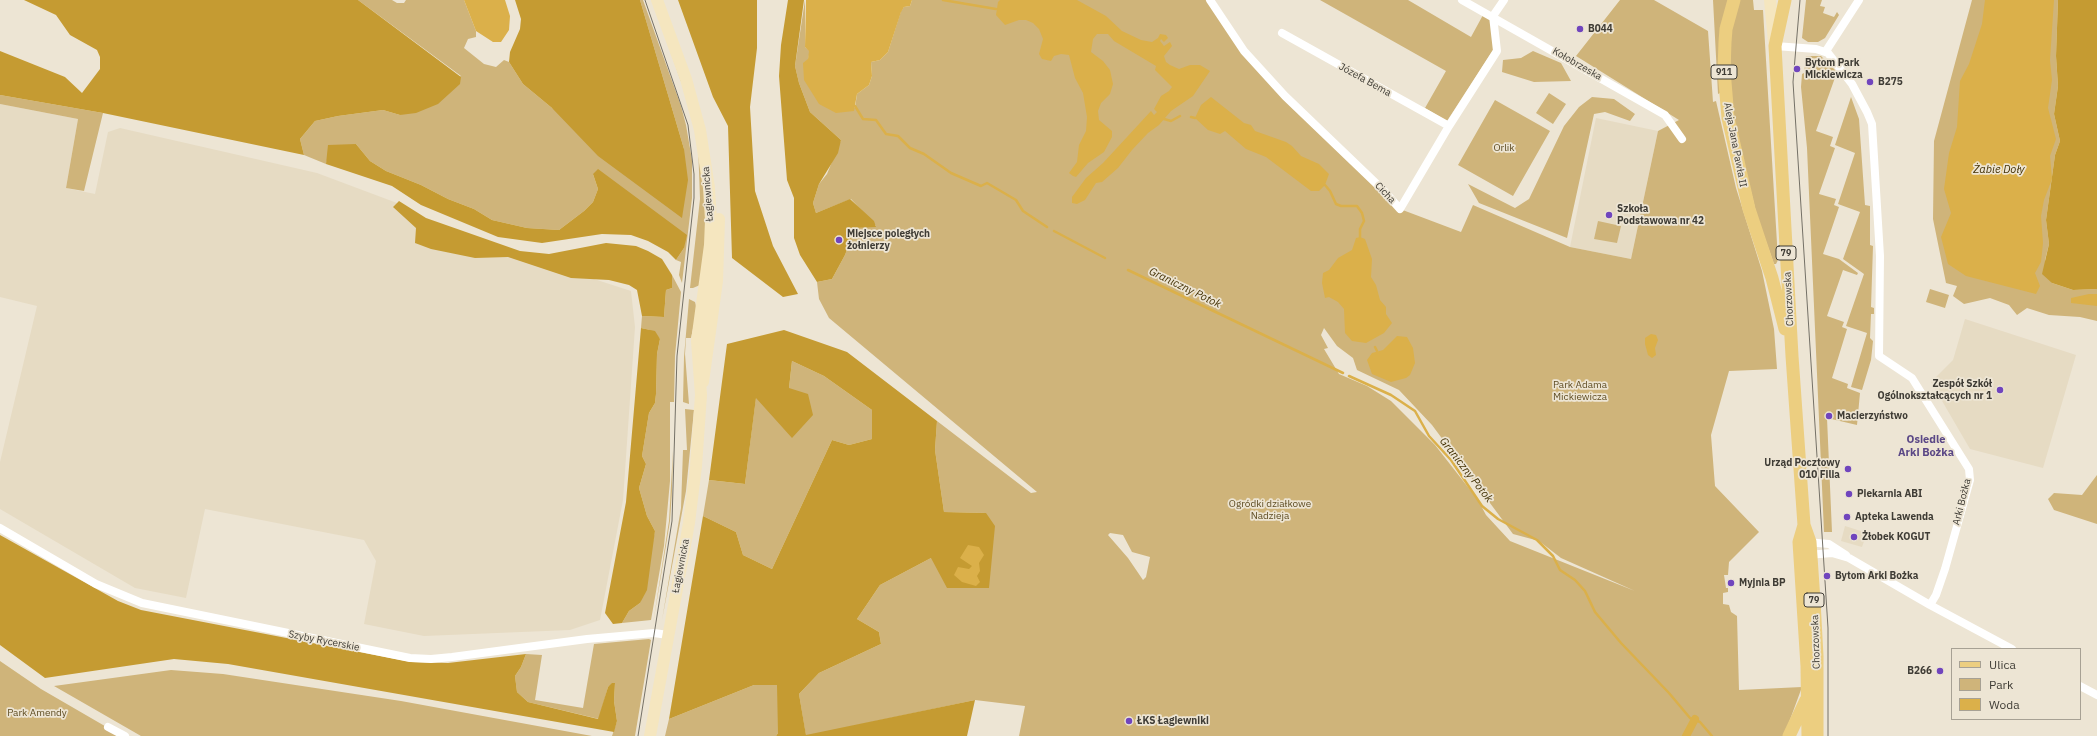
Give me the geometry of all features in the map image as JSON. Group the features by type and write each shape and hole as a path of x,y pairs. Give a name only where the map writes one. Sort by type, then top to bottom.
{"main road":[{"name":"Łagiewnicka","path":"657,0 693,103 704,150 710,188 710,245 696,350 701,395"},
{"name":"Łagiewnicka","path":"650,736 691,507 696,466 701,395 711,335 719,245 717,189 708,129 701,101 666,0"},
{"name":"Aleja Jana Pawła II","path":"1734,0 1726,28 1726,103 1738,164 1772,278 1792,356"},
{"name":"Chorzowska","path":"1770,0 1775,46 1792,356 1804,525 1808,736"},
{"path":"1775,46 1785,0"},
{"name":"Chorzowska","path":"1805,548 1817,656 1817,736"},
{"path":"1789,736 1807,696"}],"street":[{"name":"Cicha","path":"1210,0 1244,51 1285,96 1400,209 1448,126 1497,51 1493,16"},
{"name":"Kołobrzeska","path":"1462,0 1493,16 1665,115 1682,139"},
{"path":"1493,16 1504,0"},
{"path":"1775,46 1826,52 1859,0"},
{"name":"Józefa Bema","path":"1282,33 1448,126"},
{"name":"Arki Bożka","path":"1826,52 1835,60 1852,84 1872,124 1880,256 1879,356 1912,378 1969,469 1970,480 1945,569 1936,595 1930,605"},
{"name":"Szyby Rycerskie","path":"0,528 96,584 142,603 410,658 431,659 452,657 587,639 642,634 668,635"},
{"path":"1805,548 1829,544 1849,558 1930,605 2010,648"},
{"path":"1805,548 1849,558"},
{"path":"2081,687 2097,695"},
{"path":"108,726 125,736"}],"shaded area":[{"path":"24,0 358,0 461,77 460,84 438,104 416,113 400,115 383,110 338,116 315,121 300,139 304,155 103,113 0,95 0,51 65,77 82,93 100,69 100,57 97,50 70,35 56,15"},
{"path":"515,0 640,0 684,149 688,180 682,218 598,156 552,108 523,84 509,62 510,52 520,29 521,19"},
{"path":"678,0 757,0 757,48 750,107 755,191 773,246 798,294 783,297 732,258 728,126 713,97"},
{"path":"788,0 804,0 795,66 799,83 810,112 841,140 838,153 819,184 813,203 816,213 850,199 874,221 876,227 855,228 845,255 832,279 817,282 800,255 794,238 794,198 787,180 779,76 781,45"},
{"path":"2058,0 2097,0 2097,289 2073,290 2052,283 2042,274 2049,244 2046,220 2055,155 2060,141 2054,114 2058,86 2056,56"},
{"path":"0,104 78,119 66,188 95,194 108,132 120,128 317,173 397,203 424,224 631,291 635,327 623,500 600,620 570,630 424,636 364,624 376,561 364,540 205,509 186,598 135,588 0,509 0,462 37,306 0,297"},
{"name":"Szkoła Podstawowa nr 42","path":"1596,118 1658,131 1631,259 1570,247"},
{"path":"356,144 370,161 386,171 474,209 492,220 527,228 559,230 584,211 593,202 598,189 593,174 598,169 687,235 684,248 676,260 668,252 648,241 631,235 602,234 542,243 498,237 421,205 392,186 326,164 328,145"},
{"path":"399,201 426,218 520,251 549,254 606,243 636,246 648,251 662,259 672,275 672,288 666,290 664,317 642,316 637,290 629,285 609,280 571,278 508,257 475,258 431,249 415,243 416,228 393,207"},
{"name":"Zespół Szkół Ogólnokształcących nr 1","path":"1965,319 2076,355 2043,468 1970,449 1931,382 1953,360"},
{"path":"641,328 655,331 660,339 657,354 655,403 649,413 642,456 646,464 639,488 647,516 655,531 647,590 640,603 629,611 622,623 613,624 605,613 626,502"},
{"path":"784,330 847,352 937,421 935,450 944,512 986,513 995,526 989,588 947,588 931,558 880,585 857,619 879,632 881,644 819,673 799,694 806,735 975,700 967,736 776,736 778,733 777,685 754,685 669,719 703,516 736,532 743,555 772,569 832,440 849,445 872,439 872,410 824,376 792,361 789,388 808,394 813,415 792,438 756,398 745,484 709,480 727,344"},
{"name":"Żłobek KOGUT","path":"1845,526 1867,533 1862,547 1841,541"},
{"path":"0,535 118,601 141,610 411,662 448,663 526,654 521,667 515,676 517,692 528,702 598,719 608,687 612,683 615,683 614,701 617,721 614,732 228,664 174,659 45,678 0,645"}],"green space":[{"path":"358,0 392,0 397,3 404,3 406,0 464,0 476,31 476,37 468,39 464,48 484,64 496,67 504,60 509,62 523,84 552,108 684,149 640,0 643,0 681,106 692,160 692,198 682,283 679,275 681,262 676,260 684,248 593,174 598,189 593,202 584,211 559,230 527,228 492,220 474,209 386,171 370,161 356,144 328,156 326,164 304,155 300,139 315,121 338,116 383,110 400,115 461,76"},
{"path":"652,0 655,0 691,103 703,159 708,198 709,237 703,279 700,285 693,288 690,288 700,199 698,144 689,104"},
{"path":"805,0 805,47 810,51 808,59 855,108 857,94 869,85 872,76 871,62 880,60 888,52 901,11 904,7 910,6 912,0 1210,0 1244,51 1400,209 1461,232 1473,205 1570,247 1631,259 1658,131 1679,120 1576,56 1620,0 1654,0 1708,31 1713,102 1716,101 1736,188 1762,271 1774,329 1777,369 1729,371 1711,435 1715,486 1759,532 1729,562 1728,575 1724,575 1728,592 1723,593 1723,604 1729,605 1731,612 1737,616 1739,690 1802,687 1784,736 1019,736 1025,706 975,700 806,736 799,694 819,673 881,644 879,632 857,619 880,585 931,558 986,513 944,512 935,450 937,421 1031,493 1037,492 829,318 819,299 817,282 832,279 845,255 855,228 876,226 851,199 816,213 813,203 819,184 827,174 841,140 810,112 799,83 795,66","holes":["1324,328 1337,346 1353,358 1357,370 1399,390 1432,425 1513,534 1539,541 1561,558 1635,591 1510,541 1486,515 1478,500 1435,445 1391,401 1367,386 1339,374 1324,349 1328,348 1321,335","1110,533 1123,535 1132,552 1150,557 1146,577 1143,580 1128,558 1108,535"]},
{"path":"1320,0 1408,0 1471,37 1483,15 1497,23 1493,50 1447,121 1425,108 1446,71"},
{"path":"1713,0 1729,0 1720,93 1718,94"},
{"path":"1739,0 1753,0 1754,10 1763,10 1778,260 1776,264 1774,264 1757,216 1733,119 1730,83 1731,28"},
{"path":"1806,0 1822,0 1820,6 1825,7 1823,13 1834,17 1837,12 1839,15 1825,38 1818,42 1808,42 1802,38"},
{"name":"Żabie Doły","path":"1972,0 2058,0 2056,56 2058,86 2054,114 2060,141 2055,155 2046,220 2049,244 2045,260 2052,283 2073,290 2097,289 2097,321 2080,317 2049,315 2027,308 2017,315 2009,305 1990,298 1964,304 1953,296 1957,286 1946,283 1933,219 1934,141"},
{"path":"1533,51 1561,63 1571,81 1534,82 1502,72 1503,60 1521,58"},
{"path":"1806,56 1821,56 1837,72 1816,131 1833,137 1830,146 1835,148 1819,194 1836,199 1834,205 1839,207 1823,254 1839,259 1858,273 1857,275 1843,270 1827,316 1844,322 1842,327 1847,329 1832,378 1848,384 1847,388 1860,393 1857,425 1827,418 1832,532 1824,532 1807,148 1801,87"},
{"path":"1549,93 1566,104 1553,124 1536,113"},
{"path":"0,95 103,113 84,191 66,188 78,119 0,104"},
{"path":"1592,97 1614,99 1635,114 1630,121 1605,112 1594,114 1567,238 1479,203 1468,184 1515,208 1529,199 1564,126 1579,107"},
{"path":"1851,97 1859,119 1865,205 1870,206 1870,245 1873,246 1871,307 1874,308 1874,314 1871,314 1870,338 1873,341 1871,360 1862,390 1851,387 1867,333 1846,326 1864,274 1843,259 1860,212 1838,204 1855,153 1835,145"},
{"name":"Orlik","path":"1495,100 1550,131 1513,196 1458,165"},
{"path":"1598,221 1621,226 1617,243 1594,239"},
{"path":"672,275 681,292 675,356 674,402 670,402 670,481 664,546 651,620 622,623 629,611 640,603 655,531 647,516 639,488 646,464 642,456 649,413 655,403 657,354 660,339 650,330 641,328 642,316 664,317 666,290 672,288"},
{"path":"1930,289 1949,295 1945,308 1926,302"},
{"path":"689,299 695,302 697,310 691,338 686,338 685,354 689,404 683,402 684,357"},
{"path":"792,361 824,376 872,410 872,439 849,445 832,440 772,569 743,555 736,532 703,516 709,480 745,484 756,397 789,388"},
{"path":"685,409 694,410 686,491 662,620 681,508 683,450 687,450"},
{"path":"673,450 670,521 653,624 669,521"},
{"path":"2097,475 2097,524 2054,510 2048,499 2054,493 2082,495"},
{"path":"651,640 635,736 612,736 617,721 614,701 615,683 608,687 599,719 528,702 517,692 515,676 521,667 526,654 542,655 535,700 583,708 594,644"},
{"name":"Park Amendy","path":"0,661 41,689 122,736 0,736"},
{"path":"171,670 223,674 401,701 592,736 141,736 54,686"},
{"path":"754,685 778,685 778,733 776,736 665,736 669,719"}],"water":[{"path":"464,0 505,0 510,16 509,30 501,42 493,42 476,31"},
{"path":"806,0 912,0 910,6 904,7 901,12 888,52 880,60 871,62 872,76 869,85 857,94 854,111 836,113 819,104 804,80 803,63 808,59 809,51 805,47"},
{"path":"1000,0 1077,0 1106,16 1122,31 1141,40 1152,42 1158,38 1160,34 1166,35 1168,38 1164,42 1161,39 1160,41 1164,46 1170,42 1172,46 1164,56 1166,62 1170,65 1179,69 1190,65 1200,65 1210,71 1193,96 1171,111 1159,125 1148,133 1118,168 1102,182 1096,183 1085,200 1077,204 1072,203 1072,197 1086,178 1103,163 1151,111 1154,115 1157,112 1154,109 1161,96 1172,87 1155,70 1156,66 1114,41 1108,34 1097,34 1093,39 1091,52 1103,61 1110,70 1113,84 1110,94 1101,103 1098,111 1099,120 1112,131 1112,137 1104,152 1088,163 1076,177 1073,176 1069,173 1077,162 1079,145 1086,131 1087,117 1083,93 1075,78 1069,55 1061,54 1054,56 1051,61 1042,59 1039,54 1043,39 1039,29 1033,23 1026,20 1019,20 1005,25 996,15 998,2"},
{"name":"Żabie Doły","path":"1985,0 2054,0 2050,60 2052,80 2048,108 2056,139 2050,156 2052,179 2044,200 2041,216 2043,243 2041,262 2035,273 2040,286 2036,294 1966,276 1948,264 1941,237 1951,213 1944,189 1949,153 1957,127 1960,81 1969,64 1982,24"},
{"path":"1211,97 1244,123 1251,125 1255,131 1286,142 1301,156 1319,164 1329,174 1325,185 1319,191 1311,191 1266,157 1246,149 1225,131 1220,134 1208,130 1195,118 1201,105"},
{"path":"1360,237 1365,239 1372,259 1371,277 1376,285 1380,300 1386,307 1386,314 1392,323 1384,333 1366,343 1352,341 1345,333 1344,309 1338,302 1329,297 1325,298 1322,283 1323,273 1329,270 1338,258 1352,250 1356,238"},
{"path":"2089,294 2097,294 2097,306 2071,303 2071,298"},
{"path":"1651,334 1656,335 1658,340 1655,348 1656,355 1652,358 1648,355 1645,344 1645,338"},
{"path":"1397,336 1407,337 1413,348 1415,363 1410,375 1406,378 1391,382 1372,374 1367,360 1372,353 1383,350"},
{"path":"968,545 979,547 984,555 979,563 980,571 977,576 980,582 976,586 962,582 954,575 958,567 969,569 972,566 960,558"}],"waterway":[{"path":"943,0 996,9"},
{"name":"Graniczny Potok","path":"855,106 863,119 876,120 886,134 898,136 910,148 924,154 951,173 981,186 987,183 1016,200 1023,211 1047,227"},
{"path":"1164,119 1171,121 1180,116"},
{"path":"1191,117 1195,118"},
{"path":"1325,185 1330,191 1336,204 1341,206 1357,206 1362,213 1364,221 1360,229 1360,237"},
{"name":"Graniczny Potok","path":"1054,231 1105,258"},
{"name":"Graniczny Potok","path":"1128,270 1343,373"},
{"path":"1375,347 1377,351"},
{"name":"Graniczny Potok","path":"1349,376 1391,395 1415,411 1429,436 1451,460 1482,506 1498,519 1537,540 1553,556 1560,570 1575,580 1585,591 1595,612 1621,643 1669,693 1690,718 1700,722 1712,736"},
{"path":"1686,736 1695,719"}],"tram line":[{"path":"638,736 672,521 677,356 694,198 694,174 688,125 645,0"},
{"path":"1800,0 1793,82 1828,628 1828,736"}],"place":[{"name":"B044","path":"1580,29"},
{"name":"Bytom Park Mickiewicza","path":"1797,69"},
{"name":"B275","path":"1870,82"},
{"name":"Szkoła Podstawowa nr 42","path":"1609,215"},
{"name":"Miejsce poległych żołnierzy","path":"839,240"},
{"name":"Zespół Szkół Ogólnokształcących nr 1","path":"2000,390"},
{"name":"Macierzyństwo","path":"1829,416"},
{"name":"Urząd Pocztowy 010 Filia","path":"1848,469"},
{"name":"Piekarnia ABI","path":"1849,494"},
{"name":"Apteka Lawenda","path":"1847,517"},
{"name":"Żłobek KOGUT","path":"1854,537"},
{"name":"Bytom Arki Bożka","path":"1827,576"},
{"name":"Myjnia BP","path":"1731,583"},
{"name":"B266","path":"1940,671"},
{"name":"ŁKS Łagiewniki","path":"1129,721"}],"district":[{"name":"Osiedle Arki Bożka","path":"1926,446"}],"park label":[{"name":"Park Adama Mickiewicza","path":"1580,390"},
{"name":"Ogródki działkowe Nadzieja","path":"1270,510"}]}
